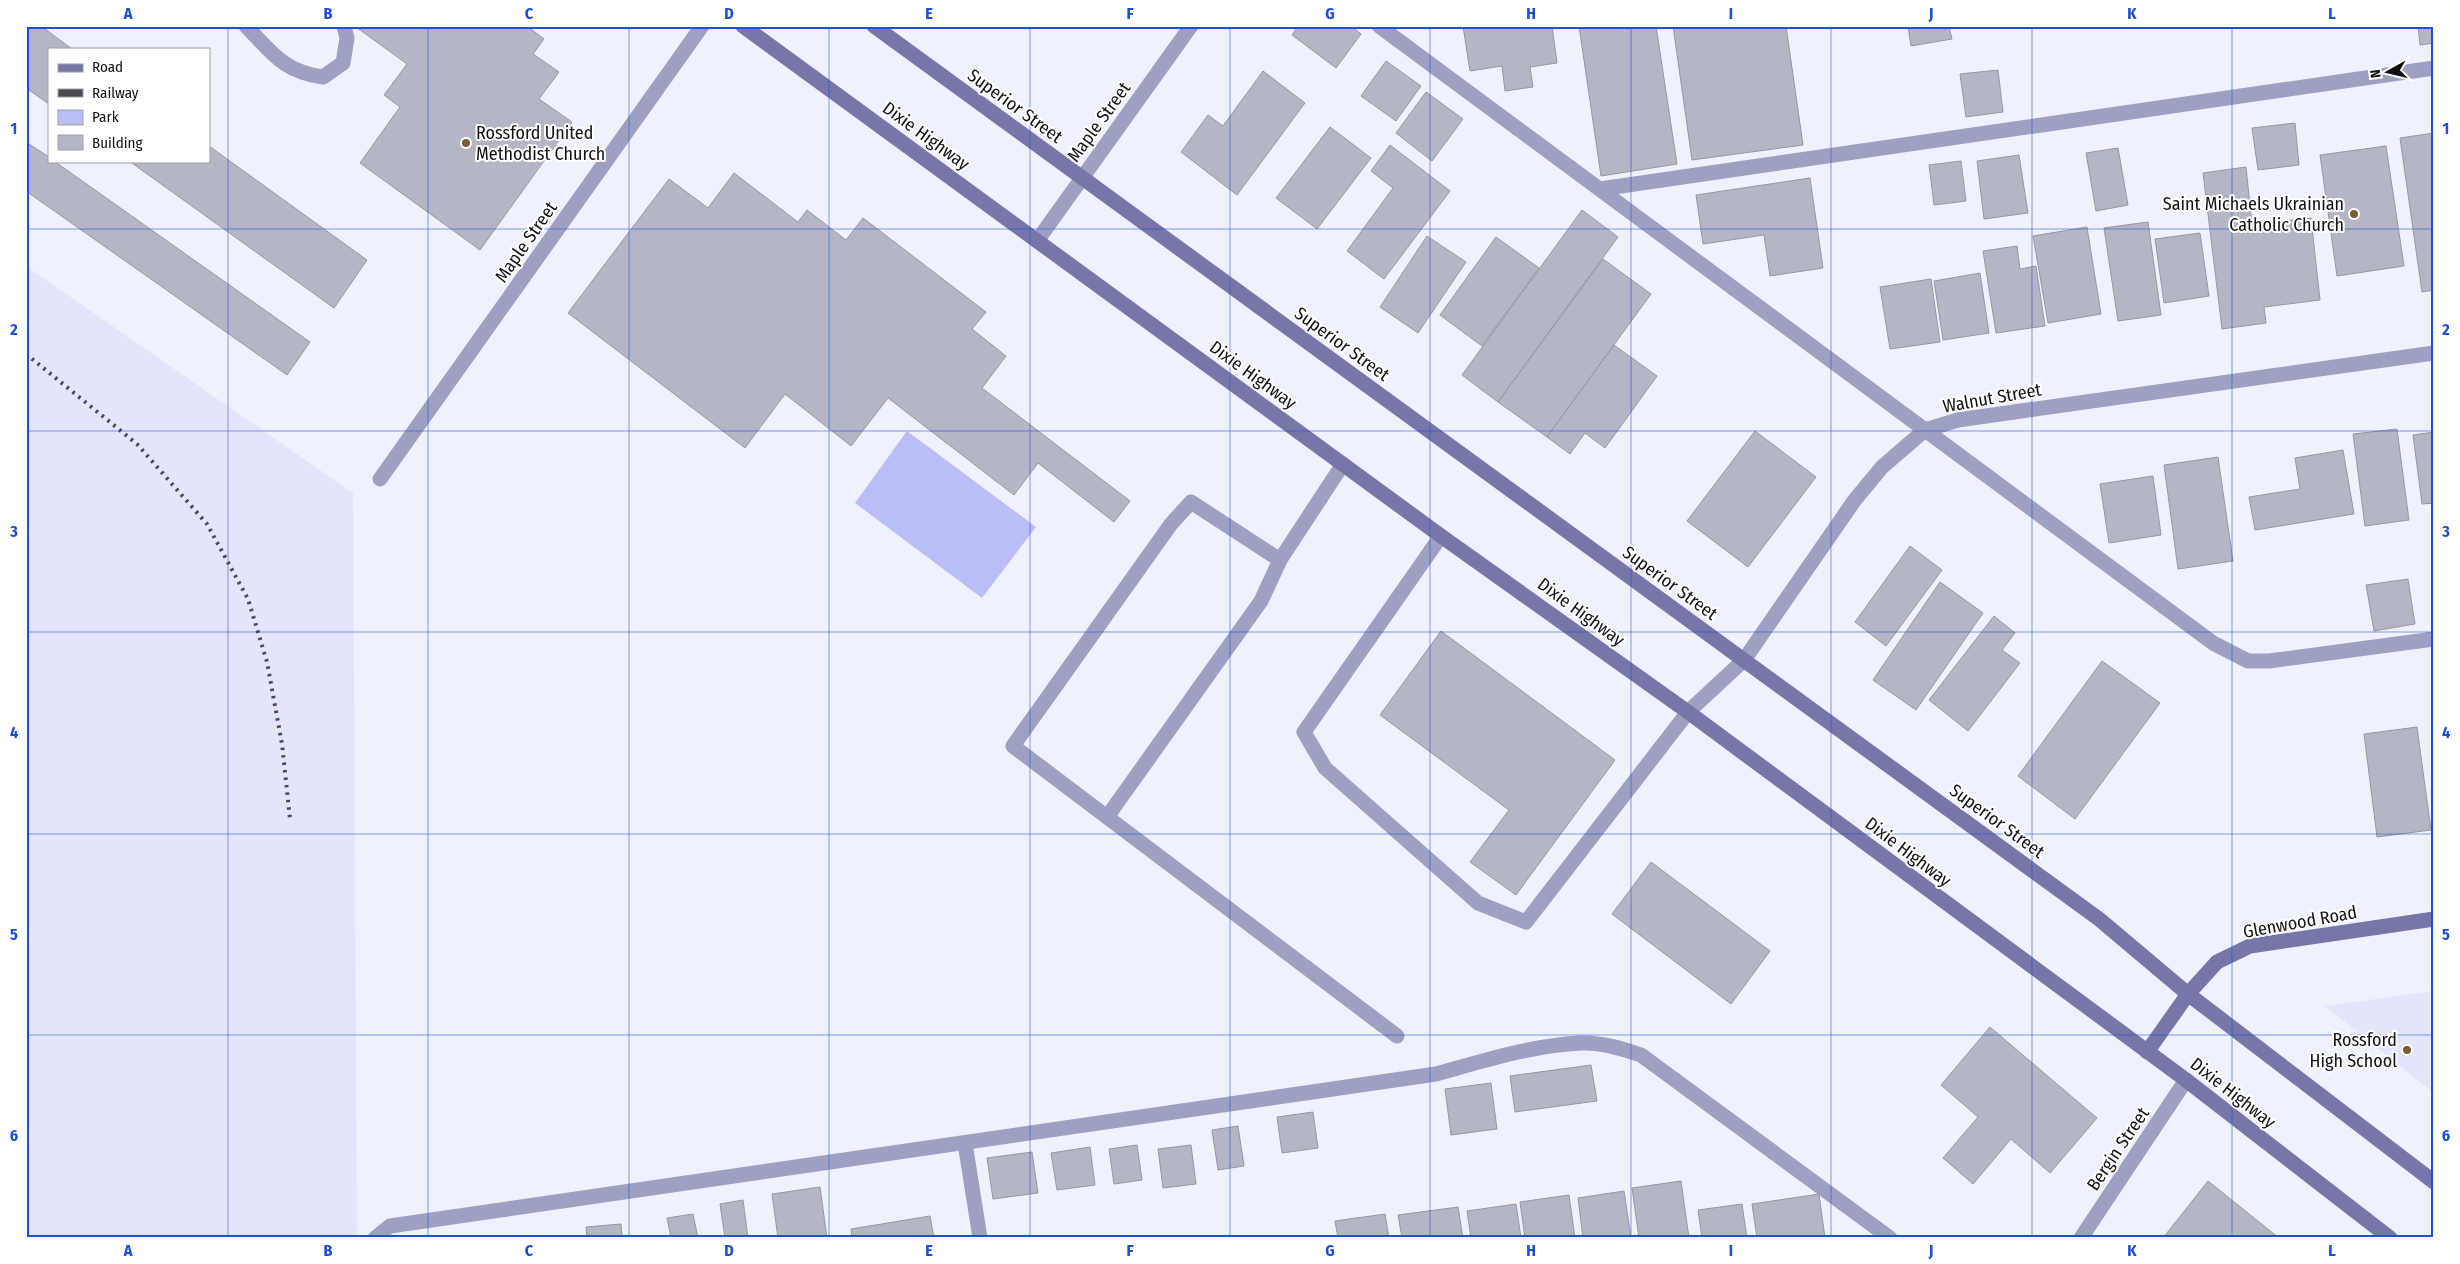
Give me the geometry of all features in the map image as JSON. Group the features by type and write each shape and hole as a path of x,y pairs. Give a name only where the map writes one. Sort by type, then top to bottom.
{"main road":[{"name":"Dixie Highway","path":"743,26 1441,536 1688,712 2186,1080 2390,1238"},
{"name":"Superior Street","path":"874,26 2099,919 2188,994 2434,1182"},
{"name":"Glenwood Road","path":"2147,1052 2188,994 2217,962 2250,946 2434,919"}],"street":[{"path":"246,26 277,59 302,74 323,77 343,63 347,38 344,26"},
{"name":"Maple Street","path":"380,479 702,26"},
{"name":"Maple Street","path":"1037,240 1191,26"},
{"path":"1379,26 2213,643 2248,661 2291,659 2434,639"},
{"path":"1600,189 2434,68"},
{"name":"Walnut Street","path":"1441,536 1304,732 1325,768 1478,903 1526,922 1688,712 1744,660 1854,501 1882,467 1926,430 1958,420 2434,353"},
{"path":"1107,817 1261,601 1280,560 1343,464"},
{"path":"1280,560 1191,502 1171,524 1013,746 1397,1036"},
{"path":"374,1238 390,1226 1436,1074 1498,1057 1583,1042 1641,1055 1890,1238"},
{"name":"Bergin Street","path":"2081,1238 2186,1080"},
{"path":"965,1143 980,1238"}],"shaded area":[{"path":"26,266 353,493 357,1238 26,1238"},
{"name":"Rossford High School","path":"2434,991 2434,1093 2325,1006"}],"green space":[{"path":"907,431 1036,527 982,598 855,503"}],"building":[{"path":"26,26 41,26 71,48 48,48 48,103 26,88"},
{"name":"Rossford United Methodist Church","path":"527,26 544,39 533,54 559,72 539,99 572,122 480,250 360,163 400,107 384,95 407,64 356,27"},
{"path":"1298,26 1351,26 1361,34 1336,68 1292,35"},
{"path":"1463,26 1552,26 1557,63 1530,67 1533,87 1505,91 1502,66 1470,71"},
{"path":"1579,26 1656,26 1677,164 1601,176"},
{"path":"1673,26 1786,26 1803,145 1692,160"},
{"path":"1908,26 1949,26 1952,39 1911,46"},
{"path":"2418,26 2434,26 2434,43 2420,45"},
{"path":"1386,61 1421,86 1396,121 1361,96"},
{"path":"1998,70 2003,112 1966,117 1960,74"},
{"path":"1263,71 1305,103 1237,195 1181,152 1208,115 1223,126"},
{"path":"1426,92 1463,119 1432,161 1396,133"},
{"path":"2295,123 2299,165 2258,170 2252,128"},
{"path":"1330,127 1371,158 1317,229 1276,198"},
{"path":"2434,133 2434,290 2422,292 2400,138"},
{"path":"26,142 48,156 48,162 55,162 310,342 287,375 26,191"},
{"path":"1390,145 1450,191 1384,279 1347,251 1393,188 1371,171"},
{"path":"2386,146 2404,266 2337,276 2320,155"},
{"path":"210,147 367,260 334,308 130,162 210,162"},
{"path":"2118,148 2128,205 2096,211 2086,153"},
{"path":"2019,155 2028,213 1984,219 1977,161"},
{"path":"1961,161 1966,201 1934,205 1929,165"},
{"path":"2246,167 2252,224 2311,218 2320,300 2264,307 2266,323 2222,329 2203,173"},
{"path":"734,173 798,222 807,210 846,240 863,218 986,312 972,329 1006,356 982,388 1130,501 1114,522 1038,463 1014,495 888,398 851,446 785,394 745,448 568,313 669,179 708,208"},
{"path":"1810,178 1823,268 1770,276 1764,235 1703,244 1696,195"},
{"path":"1582,210 1618,237 1498,402 1462,375"},
{"path":"2148,222 2161,315 2118,321 2104,228"},
{"path":"2087,227 2101,314 2048,323 2033,236"},
{"path":"2200,233 2209,296 2164,303 2155,239"},
{"path":"1427,236 1466,262 1418,333 1380,307"},
{"path":"1496,237 1539,268 1482,346 1440,315"},
{"path":"2017,246 2020,269 2036,266 2045,326 1996,333 1983,251"},
{"path":"1603,259 1651,294 1547,437 1498,402"},
{"path":"1980,273 1989,333 1943,340 1934,281"},
{"path":"1931,279 1940,342 1890,349 1880,287"},
{"path":"1614,345 1657,376 1605,448 1585,433 1570,454 1547,437"},
{"path":"2397,429 2409,520 2365,526 2353,434"},
{"path":"1755,431 1816,477 1748,567 1687,521"},
{"path":"2434,432 2434,503 2422,504 2413,435"},
{"path":"2343,450 2354,514 2255,530 2249,497 2300,489 2295,458"},
{"path":"2218,457 2233,561 2178,569 2164,465"},
{"path":"2153,476 2161,535 2109,543 2100,484"},
{"path":"1910,546 1942,570 1886,646 1855,622"},
{"path":"2408,579 2415,624 2374,631 2366,585"},
{"path":"1940,582 1983,613 1916,710 1873,680"},
{"path":"1994,616 2015,633 2002,650 2020,663 1968,731 1929,700"},
{"path":"1441,631 1615,760 1516,895 1470,862 1509,810 1380,715"},
{"path":"2102,661 2160,703 2075,819 2018,776"},
{"path":"2417,727 2431,830 2377,837 2364,734"},
{"path":"1651,862 1770,951 1731,1004 1612,914"},
{"path":"1990,1027 2097,1118 2050,1173 2011,1139 1973,1184 1943,1158 1978,1117 1941,1085"},
{"path":"1591,1065 1597,1101 1515,1112 1510,1076"},
{"path":"1491,1083 1497,1129 1451,1135 1445,1089"},
{"path":"1313,1112 1318,1148 1282,1153 1277,1117"},
{"path":"1238,1126 1244,1166 1218,1170 1212,1130"},
{"path":"1137,1145 1142,1180 1114,1184 1109,1149"},
{"path":"1191,1145 1196,1184 1163,1188 1158,1149"},
{"path":"1090,1147 1095,1185 1057,1190 1051,1153"},
{"path":"1032,1152 1038,1193 993,1199 987,1158"},
{"path":"1681,1181 1689,1238 1639,1238 1632,1188"},
{"path":"2208,1181 2279,1238 2163,1238"},
{"path":"820,1187 827,1238 778,1238 772,1194"},
{"path":"1624,1191 1631,1238 1583,1238 1578,1198"},
{"path":"1819,1194 1825,1238 1757,1238 1752,1204"},
{"path":"1569,1195 1575,1238 1525,1238 1520,1202"},
{"path":"743,1200 748,1238 725,1238 720,1204"},
{"path":"1516,1204 1521,1238 1471,1238 1467,1211"},
{"path":"1742,1204 1747,1238 1702,1238 1698,1210"},
{"path":"1458,1207 1463,1238 1402,1238 1398,1215"},
{"path":"693,1214 698,1238 671,1238 667,1218"},
{"path":"1385,1214 1389,1238 1338,1238 1335,1221"},
{"path":"930,1216 934,1238 852,1238 851,1229"},
{"path":"621,1224 622,1238 587,1238 586,1227"}],"railway":[{"path":"26,354 137,444 207,524 248,599 267,662 282,744 290,819"}],"place":[{"name":"Rossford United Methodist Church","path":"466,143"},
{"name":"Saint Michaels Ukrainian Catholic Church","path":"2354,214"},
{"name":"Rossford High School","path":"2407,1050"}]}
